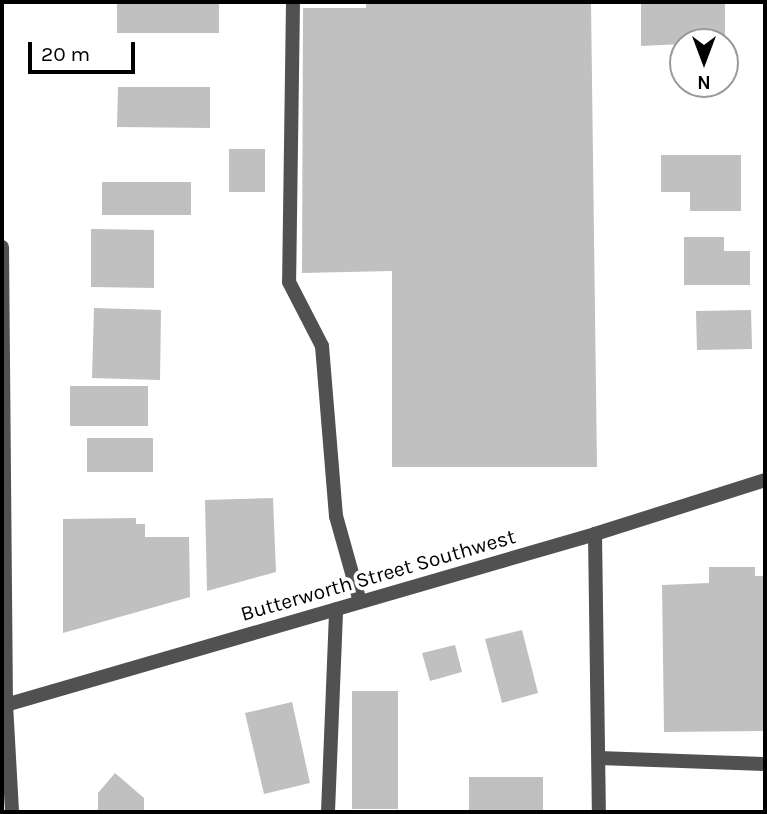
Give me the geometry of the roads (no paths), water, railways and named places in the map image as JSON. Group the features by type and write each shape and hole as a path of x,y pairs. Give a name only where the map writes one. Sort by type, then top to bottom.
{"street":[{"path":"293,2 289,282 322,346 337,516 360,603"},
{"path":"2,247 4,705 12,812"},
{"name":"Butterworth Street Southwest","path":"4,705 595,534 765,480"},
{"path":"595,534 599,812"},
{"path":"328,812 336,609"},
{"path":"599,758 765,764"}]}
